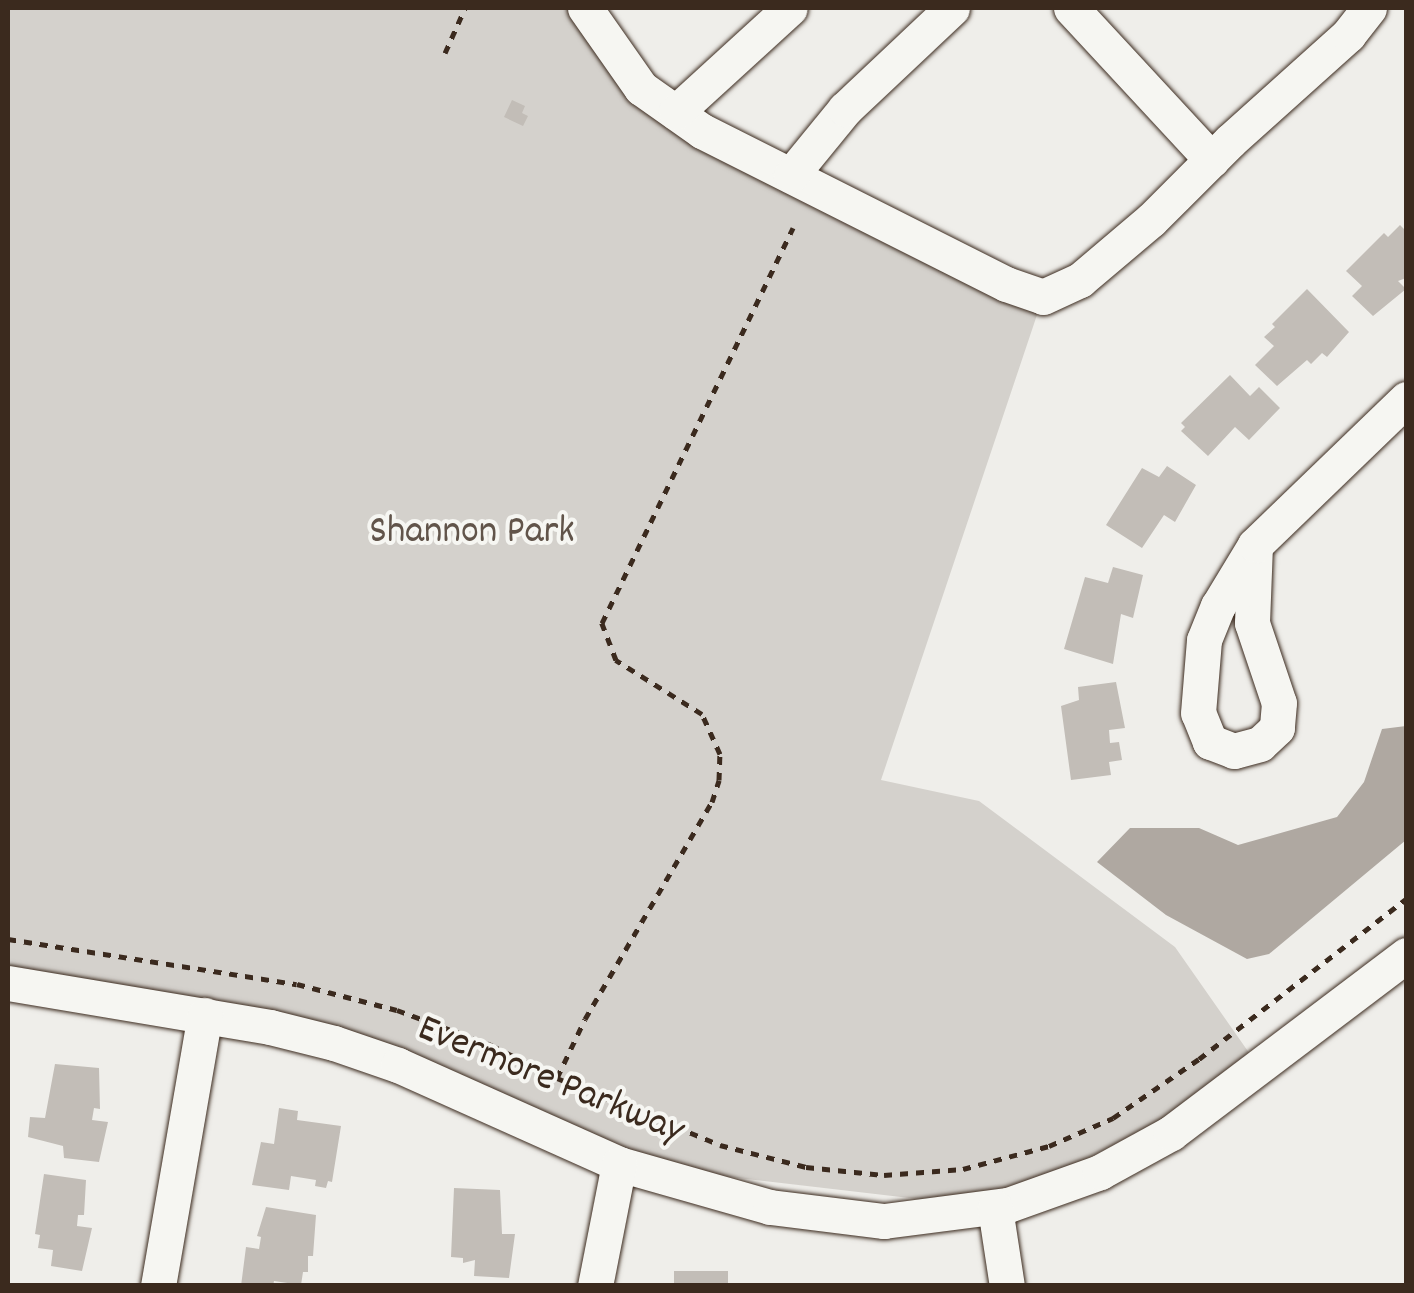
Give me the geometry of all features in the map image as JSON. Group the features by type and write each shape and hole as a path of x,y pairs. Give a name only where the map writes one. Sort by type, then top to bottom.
{"street":[{"path":"586,8 642,88 676,112 1006,284 1043,297 1080,280 1151,220 1348,35 1369,8"},
{"path":"676,112 790,8"},
{"path":"791,175 845,109 952,8"},
{"path":"1071,8 1212,160"},
{"path":"1255,545 1252,623 1279,703 1277,728 1260,744 1234,752 1210,742 1198,713 1198,676 1204,640 1218,606 1255,545 1406,398"},
{"name":"Evermore Parkway","path":"8,983 270,1026 398,1064 619,1164 738,1200 830,1218 912,1220 995,1208 1060,1190 1171,1133 1406,955"},
{"path":"158,1286 205,1015"},
{"path":"595,1286 619,1164"},
{"path":"995,1208 1007,1286"}],"path":[{"path":"445,53 465,8"},
{"path":"557,1078 585,1019 712,802 719,780 720,754 702,714 616,660 602,622 792,228"},
{"path":"8,939 297,984 492,1045 557,1078 720,1145 806,1168 884,1175 963,1169 1049,1146 1113,1118 1200,1059 1406,899"}],"green space":[{"name":"Shannon Park","path":"8,8 585,8 641,88 1043,297 881,780 979,801 1175,947 1259,1067 995,1208 619,1164 398,1065 8,980"}],"shaded area":[{"path":"1406,726 1406,840 1269,954 1247,959 1166,915 1097,862 1130,828 1199,828 1238,845 1337,817 1364,782 1382,729"}],"building":[{"path":"512,100 525,106 522,113 528,116 523,126 504,117"},
{"path":"1400,225 1406,231 1406,278 1398,281 1406,289 1373,316 1352,296 1362,286 1346,271 1384,233 1388,237"},
{"path":"1307,289 1349,332 1327,357 1322,353 1311,364 1307,360 1277,386 1255,365 1274,346 1264,337 1275,327 1272,324"},
{"path":"1230,375 1250,396 1259,387 1280,408 1249,440 1235,427 1208,456 1181,431 1185,427 1181,423"},
{"path":"1167,466 1196,485 1175,522 1164,515 1142,548 1106,525 1142,468 1159,477"},
{"path":"1113,567 1143,575 1133,618 1121,614 1113,664 1064,649 1085,577 1108,583"},
{"path":"1116,682 1125,728 1109,730 1110,743 1119,742 1122,760 1109,762 1111,775 1071,780 1061,706 1079,700 1078,687"},
{"path":"55,1064 99,1068 100,1109 94,1108 92,1120 108,1122 99,1162 64,1158 63,1146 28,1137 30,1117 45,1118"},
{"path":"279,1108 298,1111 297,1120 341,1126 332,1182 328,1181 326,1188 315,1186 316,1180 291,1176 289,1190 252,1185 261,1142 274,1144"},
{"path":"44,1174 86,1180 84,1215 78,1215 77,1226 92,1228 82,1271 51,1266 53,1250 38,1248 40,1235 35,1234"},
{"path":"454,1188 500,1190 502,1234 515,1234 509,1278 474,1276 475,1260 463,1263 463,1258 451,1257"},
{"path":"266,1207 316,1215 313,1256 308,1256 308,1272 303,1272 301,1285 274,1281 273,1286 241,1286 246,1247 259,1249 261,1237 257,1236"},
{"path":"674,1271 728,1271 728,1286 674,1286"}]}
